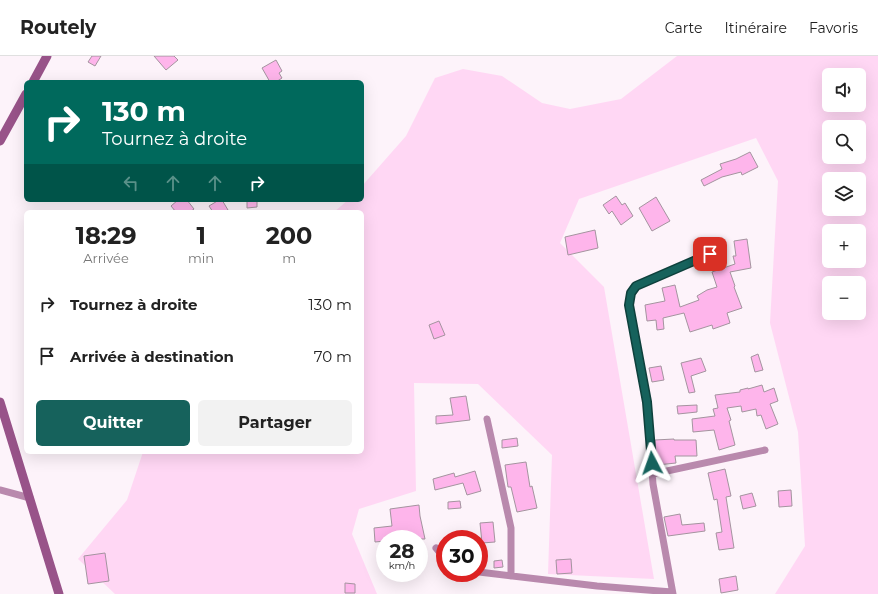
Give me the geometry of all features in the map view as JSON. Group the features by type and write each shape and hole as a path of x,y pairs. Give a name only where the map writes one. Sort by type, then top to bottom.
{"street":[{"path":"34,80 47,56"},
{"path":"0,141 24,98"},
{"path":"488,573 673,593 656,498 647,402 629,305 631,293 636,286 710,254"},
{"path":"0,402 59,594"},
{"path":"487,418 511,528 511,576"},
{"path":"653,474 764,450"},
{"path":"0,490 30,498"}],"shaded area":[{"path":"677,56 878,56 878,594 775,594 805,546 798,432 770,323 778,181 756,138 579,199 560,243 604,287 654,579 548,574 552,455 478,384 414,383 416,491 359,509 352,534 377,594 115,594 78,559 127,500 142,454 364,454 364,210 336,210 346,202 364,202 364,184 406,136 435,78 463,69 502,76 542,103 570,109 621,99"}],"building":[{"path":"92,56 101,56 95,66 88,62"},
{"path":"154,56 174,56 178,60 166,70"},
{"path":"276,60 282,71 279,73 282,78 279,80 269,80 262,68"},
{"path":"750,152 758,167 742,175 741,172 722,177 704,186 701,180 722,169 720,164 736,159"},
{"path":"616,196 622,205 625,203 633,216 621,225 612,211 609,214 603,205"},
{"path":"656,197 670,221 652,231 639,208"},
{"path":"176,202 189,202 194,209 174,210 171,206"},
{"path":"216,202 223,202 228,210 212,210 209,206"},
{"path":"247,202 257,202 257,207 247,208"},
{"path":"595,230 598,248 568,255 565,237"},
{"path":"747,239 751,268 730,272 742,308 727,313 730,323 713,329 712,325 690,332 684,313 663,318 664,329 657,330 656,320 647,321 645,305 665,301 662,288 675,285 680,307 699,300 697,296 707,290 717,287 712,272 735,264 733,256 736,256 734,241"},
{"path":"439,321 445,335 434,339 429,325"},
{"path":"758,354 763,370 755,372 751,357"},
{"path":"701,358 706,371 691,376 695,392 689,393 681,363"},
{"path":"661,366 664,380 652,382 649,368"},
{"path":"762,385 764,392 774,388 778,401 770,404 778,424 766,429 761,415 757,416 756,409 742,412 741,406 727,408 731,420 729,421 735,445 719,450 714,430 693,432 692,419 715,416 713,409 718,408 715,395 740,392 740,390"},
{"path":"466,396 470,420 436,424 436,416 453,415 450,398"},
{"path":"697,405 697,412 678,414 677,406"},
{"path":"517,438 518,446 502,448 502,440"},
{"path":"655,440 696,440 697,456 675,456 676,463 657,465"},
{"path":"526,462 530,487 532,486 537,508 517,512 511,487 508,487 505,465"},
{"path":"725,469 731,496 726,497 734,548 719,550 716,533 722,532 717,499 714,500 708,473"},
{"path":"475,471 481,491 467,495 463,483 435,490 433,479 454,473 455,477"},
{"path":"791,490 792,506 779,507 778,491"},
{"path":"752,493 756,506 743,509 740,496"},
{"path":"460,501 461,508 448,509 448,502"},
{"path":"419,505 423,530 376,530 375,542 374,528 392,526 390,509"},
{"path":"680,514 682,525 704,523 705,531 668,536 664,517"},
{"path":"493,522 495,542 488,543 488,530 481,530 480,523"},
{"path":"105,553 109,581 88,584 84,556"},
{"path":"571,559 572,573 557,574 556,560"},
{"path":"502,560 503,567 494,568 494,561"},
{"path":"736,576 738,590 721,593 719,579"},
{"path":"345,583 355,584 355,593 345,593"}],"route":[{"path":"652,463 647,402 629,305 631,293 636,286 710,254"}]}
